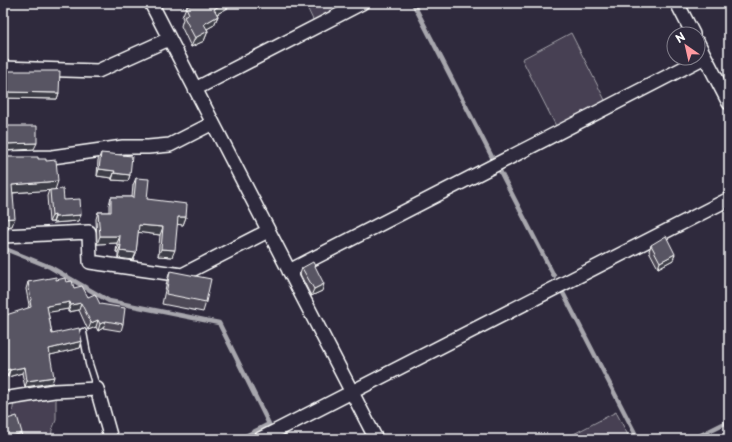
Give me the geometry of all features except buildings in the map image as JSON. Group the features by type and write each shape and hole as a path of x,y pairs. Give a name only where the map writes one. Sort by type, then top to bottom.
{"street":[{"path":"151,3 376,439"},
{"path":"195,89 362,3"},
{"path":"677,3 689,26"},
{"path":"3,68 98,71 169,39"},
{"path":"706,59 729,104"},
{"path":"289,271 688,66"},
{"path":"3,158 52,157 123,147 148,148 170,145 213,123"},
{"path":"260,439 729,199"},
{"path":"3,236 89,232 90,262 182,275 268,231"},
{"path":"3,399 54,391 97,389 110,439"}],"lane":[{"path":"83,332 89,364 97,389"}],"shaded area":[{"path":"305,3 357,3 315,24"},
{"path":"571,33 607,104 558,130 522,59"},
{"path":"56,395 56,420 52,430 51,439 20,439 12,415 14,401"},
{"path":"616,412 630,439 564,439"}],"waterway":[{"path":"3,63 5,61 5,3"},
{"path":"413,3 494,161"},
{"path":"499,169 554,276"},
{"path":"3,248 50,267 109,301 219,323 269,424 240,439"},
{"path":"562,291 638,439"},
{"path":"693,439 729,421"}]}
